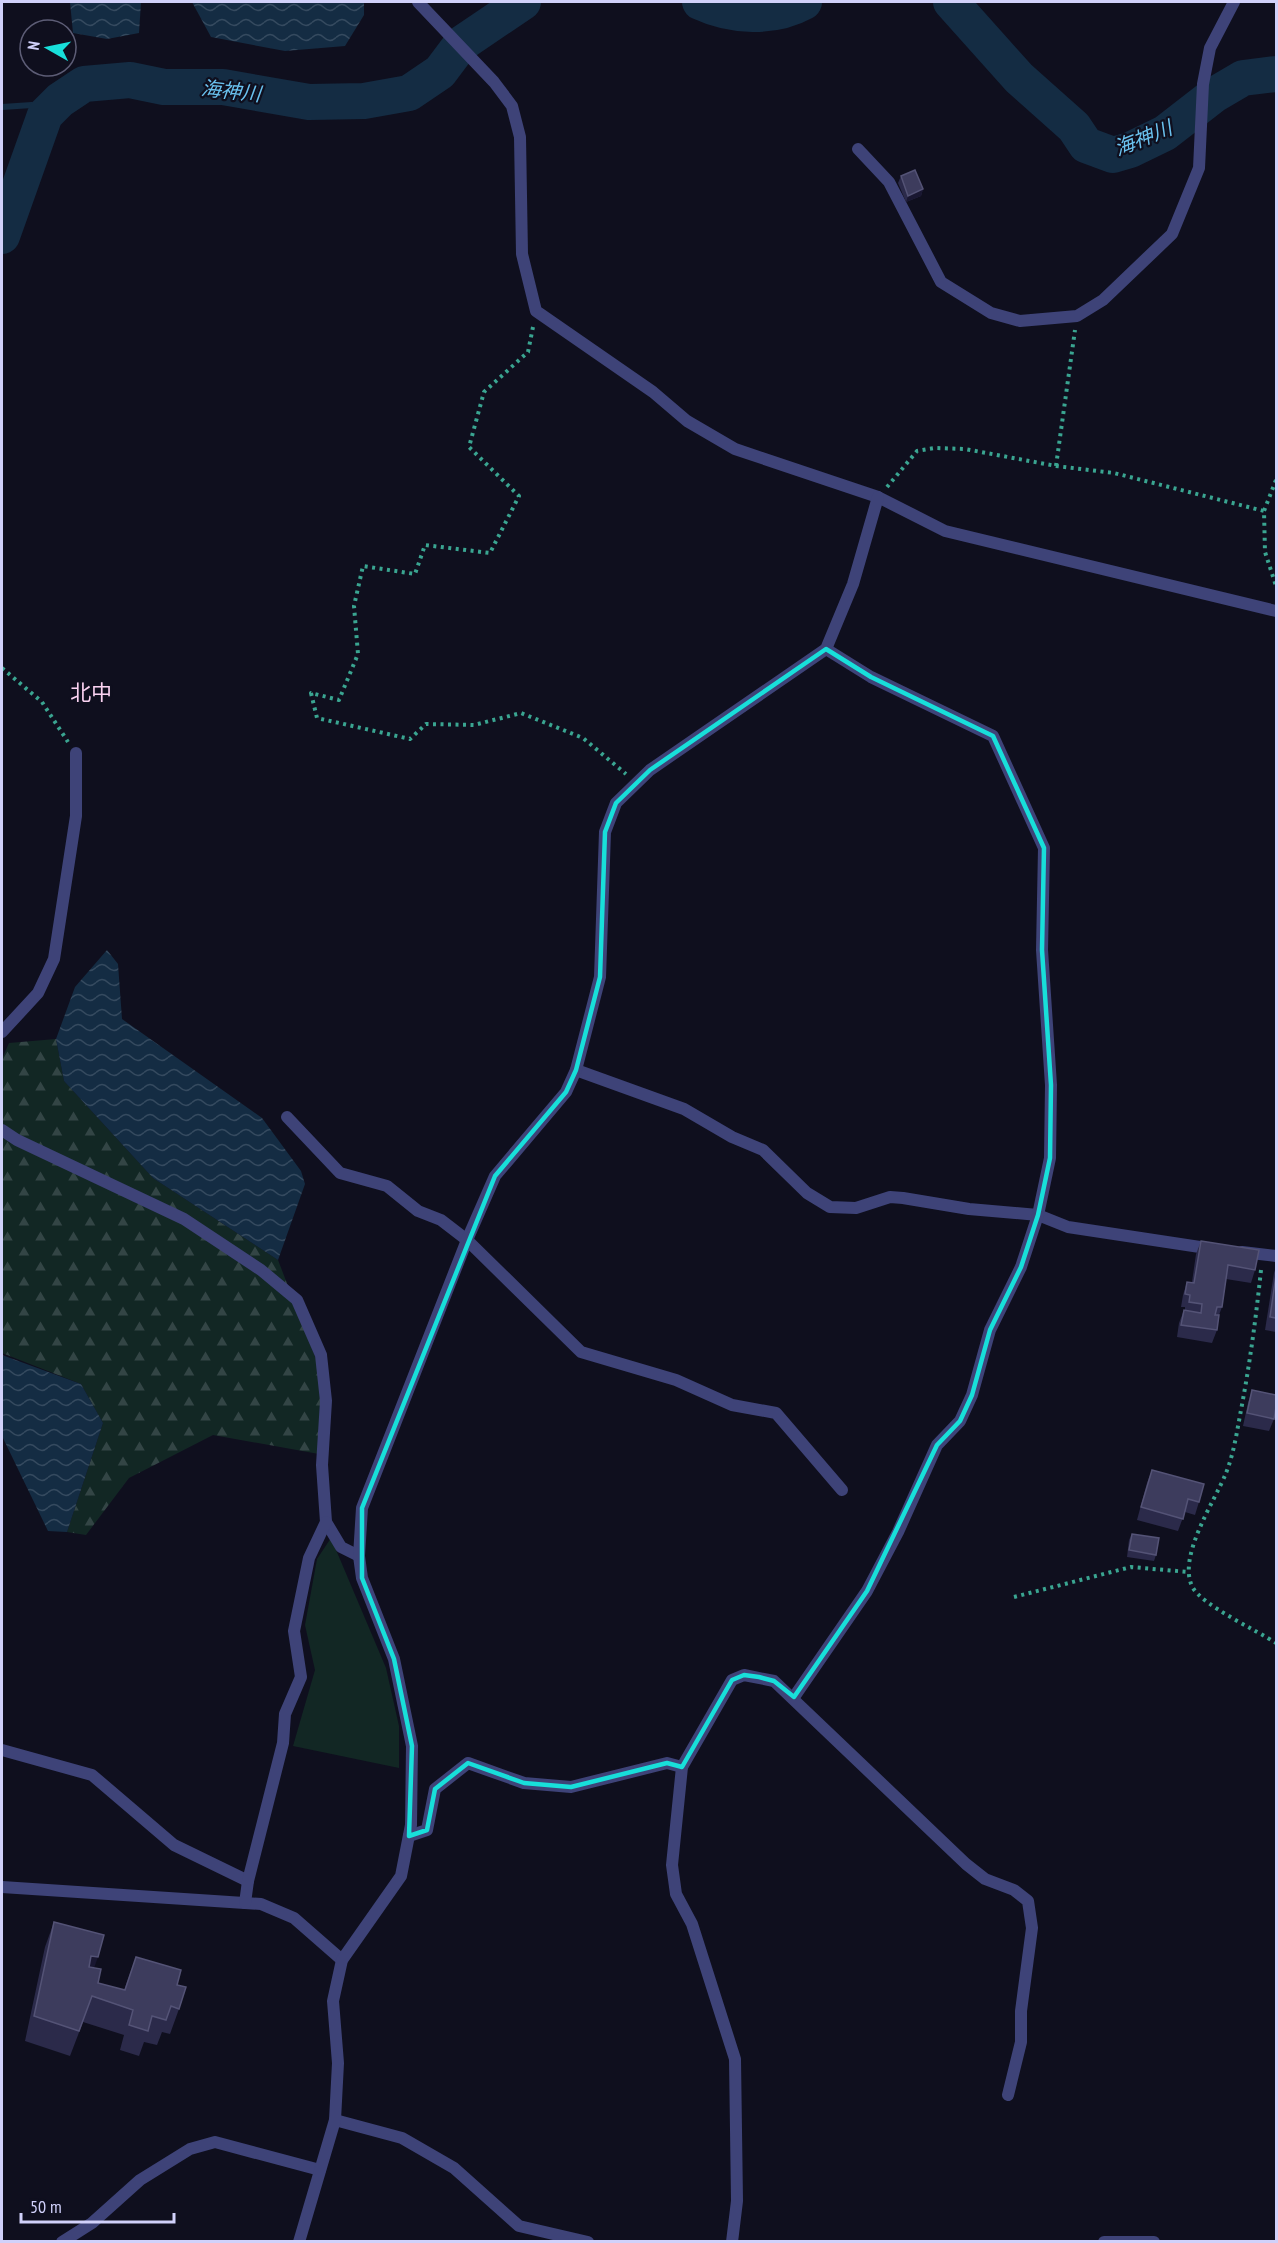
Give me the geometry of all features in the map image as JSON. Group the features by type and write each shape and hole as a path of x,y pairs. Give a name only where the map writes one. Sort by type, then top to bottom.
{"street":[{"path":"418,2 494,81 512,106 520,136 522,254 536,311 653,392 687,421 735,449 878,497 945,531 1276,611"},
{"path":"858,149 889,182 941,282 991,313 1020,321 1077,316 1103,300 1172,234 1199,168 1203,84 1210,48 1234,2"},
{"path":"299,2241 335,2120 338,2063 333,2001 342,1960 401,1876 409,1836 412,1746 394,1659 362,1578 359,1556 363,1508 467,1240 495,1176 566,1092 576,1070 600,977 605,832 616,803 650,770 826,649 853,584 878,497"},
{"path":"794,1697 867,1591 898,1532 937,1445 960,1421 972,1395 990,1330 1021,1267 1038,1215 1050,1158 1051,1085 1041,950 1044,848 993,736 871,677 826,649"},
{"path":"2,1032 38,993 54,959 76,816 76,753"},
{"path":"576,1070 684,1108 732,1137 763,1150 807,1193 830,1207 856,1208 890,1197 969,1209 1038,1215 1068,1227 1178,1245 1276,1256"},
{"path":"287,1117 340,1173 387,1186 417,1211 441,1220 467,1240 581,1352 676,1380 732,1405 776,1413 842,1491"},
{"path":"2,1130 17,1140 184,1219 261,1270 297,1300 321,1355 326,1401 322,1465 326,1522 341,1547 359,1556"},
{"path":"246,1903 248,1881 282,1743 285,1714 301,1677 294,1630 309,1558 326,1522"},
{"path":"732,2241 737,2201 735,2059 692,1924 676,1894 672,1865 682,1767 732,1680 744,1675 774,1681 794,1697 966,1864 985,1880 1014,1890 1028,1901 1032,1928 1021,2011 1022,2042 1008,2095"},
{"path":"2,1750 92,1775 174,1845 248,1881"},
{"path":"409,1836 427,1830 435,1789 468,1762 524,1783 571,1787 667,1763 682,1767"},
{"path":"2,1887 261,1904 294,1918 342,1960"},
{"path":"335,2120 402,2138 454,2168 519,2226 588,2241"},
{"path":"62,2241 92,2223 140,2180 190,2149 215,2142 320,2170"},
{"path":"1104,2241 1154,2241"}],"path":[{"path":"536,311 528,352 484,392 469,447 519,496 490,553 425,545 416,574 363,566 354,606 358,654 339,700 311,693 317,718 410,740 426,723 474,725 521,713 582,738 637,783"},
{"path":"1056,466 1077,316"},
{"path":"878,497 917,451 935,448 965,448 1056,466 1114,473 1264,511"},
{"path":"1276,480 1264,511 1265,552 1276,586"},
{"path":"2,668 42,702 76,753"},
{"path":"1262,1254 1253,1346 1232,1453 1226,1473 1203,1519 1188,1572 1192,1588 1204,1601 1276,1643"},
{"path":"1014,1597 1131,1567 1188,1572"}],"highlighted area":[{"path":"826,649 871,677 993,736 1044,848 1042,950 1051,1085 1050,1158 1038,1215 1021,1267 990,1330 972,1395 960,1421 937,1445 867,1591 794,1697 774,1681 744,1675 732,1680 682,1767 667,1763 571,1787 524,1783 468,1763 435,1789 427,1830 409,1836 412,1746 394,1659 362,1578 362,1508 495,1176 566,1092 576,1070 600,977 605,832 616,803 650,770"}],"green space":[{"path":"56,1039 64,1081 153,1178 278,1260 324,1380 319,1454 213,1435 129,1478 86,1535 67,1532 103,1423 81,1384 2,1353 2,1059 9,1043"},
{"path":"331,1538 386,1668 399,1726 399,1768 293,1746 315,1670 305,1625 317,1559"}],"water":[{"path":"70,2 141,2 139,33 107,39 78,34 78,18 72,18"},
{"path":"192,2 364,2 364,15 345,46 285,51 211,37"},
{"path":"107,950 118,964 122,1019 262,1118 301,1171 305,1184 278,1260 153,1178 64,1081 56,1039 75,987"},
{"path":"2,1355 81,1384 103,1423 67,1532 48,1531 2,1436"}],"building":[{"path":"915,170 923,189 908,196 901,176"},
{"path":"1201,1241 1259,1250 1255,1270 1228,1265 1222,1307 1217,1307 1215,1315 1219,1315 1217,1330 1181,1325 1184,1310 1201,1313 1202,1304 1189,1302 1190,1295 1185,1294 1187,1282 1194,1283"},
{"path":"1276,1275 1276,1318 1270,1317"},
{"path":"1252,1390 1276,1395 1274,1419 1247,1413"},
{"path":"1152,1470 1204,1484 1199,1502 1188,1499 1183,1519 1141,1507"},
{"path":"1132,1534 1159,1538 1156,1555 1129,1550"},
{"path":"54,1922 104,1935 98,1957 91,1956 89,1967 101,1969 98,1983 125,1990 136,1957 181,1970 177,1985 186,1987 179,2009 171,2006 166,2020 152,2016 148,2031 129,2025 133,2010 92,1996 79,2031 34,2016"}],"waterway":[{"name":"海神川","path":"2,236 45,115 60,100 84,84 130,80 164,87 223,87 309,102 364,101 409,93 440,72 461,44 523,2"},
{"name":"海神川","path":"700,2 725,11 752,14 779,11 804,2"},
{"name":"海神川","path":"951,2 1019,78 1074,127 1086,145 1113,155 1130,150 1165,133 1214,95 1243,78 1276,74"},
{"path":"2,107 32,105 45,115"}],"district":[{"name":"北中","path":"91,692"}]}
